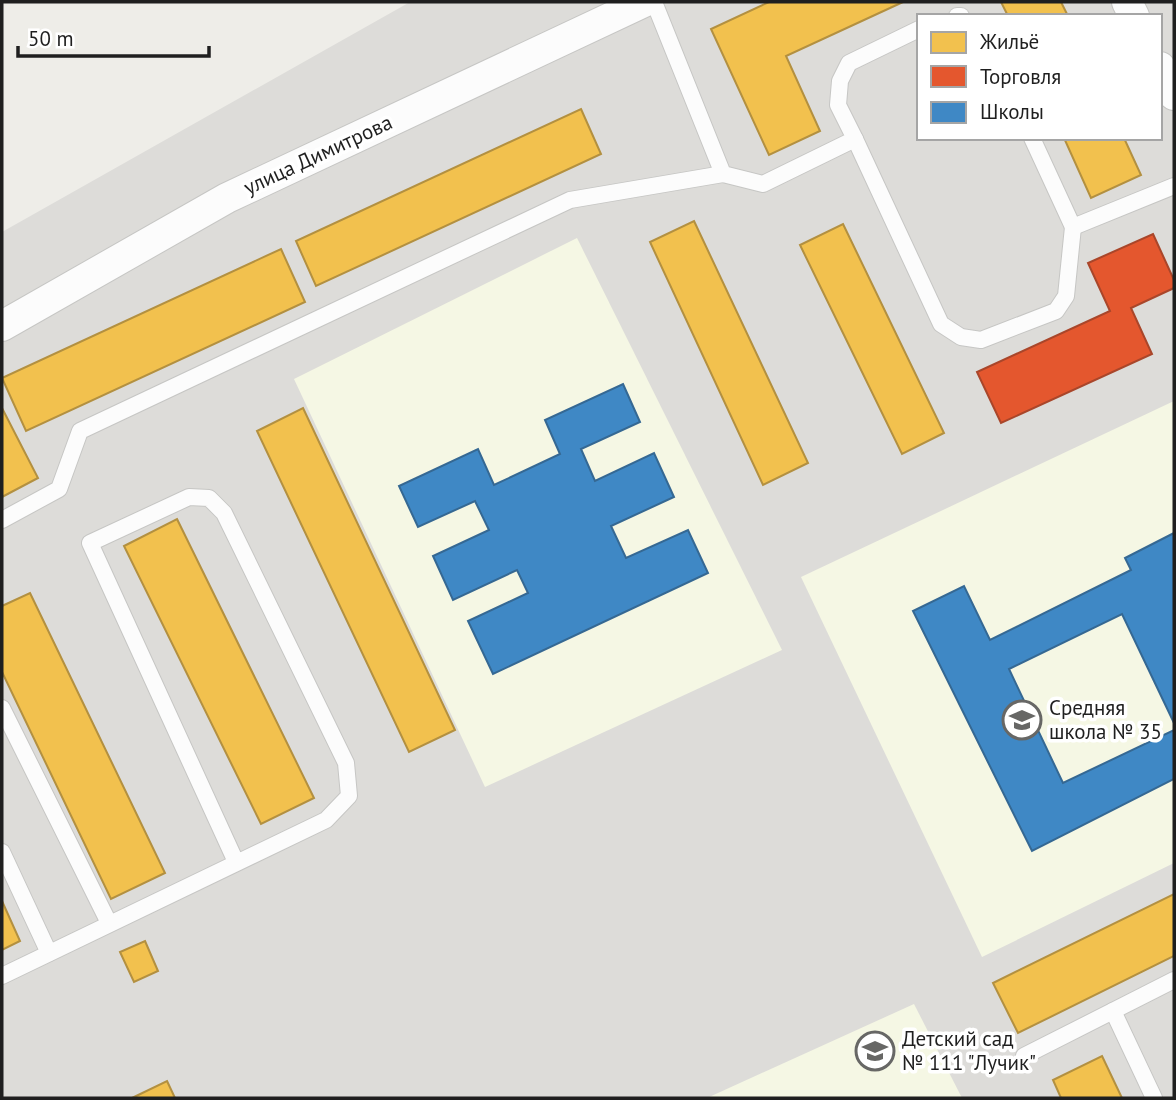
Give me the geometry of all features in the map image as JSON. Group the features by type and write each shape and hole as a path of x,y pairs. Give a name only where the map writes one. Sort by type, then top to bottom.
{"street":[{"name":"улица Димитрова","path":"2,326 227,198 644,2"},
{"path":"1162,71 1174,95"}],"lane":[{"path":"654,2 723,173"},
{"path":"917,30 849,63 840,80 838,105 941,324 961,337 981,340 1056,311 1066,296 1073,228 1033,140"},
{"path":"2,520 59,489 80,431 570,200 723,173 763,184 855,139"},
{"path":"1073,228 1174,186"},
{"path":"2,976 326,820 349,796 346,763 225,513 209,498 189,497 90,543 236,862"},
{"path":"2,708 110,923"},
{"path":"2,852 49,953"},
{"path":"1024,1056 1174,980"},
{"path":"1113,1012 1154,1098"}],"shaded area":[{"path":"410,2 1174,2 1174,1098 2,1098 2,232"},
{"path":"577,238 782,650 485,787 294,379"},
{"name":"Средняя школа № 35","path":"1174,401 1174,863 982,957 801,577"},
{"name":"Детский сад № 111 \"Лучик\"","path":"914,1004 962,1098 707,1098"}],"building: Жильё":[{"path":"769,2 903,2 786,56 820,131 769,155 711,29"},
{"path":"1001,2 1061,2 1067,14 1007,14"},
{"path":"581,109 601,154 316,286 296,241"},
{"path":"1065,140 1125,140 1141,175 1091,198"},
{"path":"694,221 808,463 763,485 650,242"},
{"path":"843,224 944,433 902,454 800,245"},
{"path":"281,249 305,302 26,431 2,378"},
{"path":"2,408 38,478 2,497"},
{"path":"303,408 455,730 409,752 257,431"},
{"path":"177,519 314,798 261,824 124,546"},
{"path":"30,593 165,873 111,899 2,672 2,606"},
{"path":"1174,894 1174,956 1018,1033 993,983"},
{"path":"2,901 20,941 2,950"},
{"path":"145,941 158,971 134,982 120,952"},
{"path":"1102,1056 1122,1098 1061,1098 1053,1080"},
{"path":"167,1081 175,1098 132,1098"}],"building: Торговля":[{"path":"1153,234 1174,280 1174,288 1131,308 1152,354 1001,423 977,372 1110,311 1088,263"}],"building: Школы":[{"path":"623,384 640,422 581,449 595,481 654,453 674,497 611,526 626,558 688,530 708,573 493,674 468,621 528,593 517,570 453,600 433,556 489,530 475,501 418,527 399,486 478,449 494,485 560,454 545,420"},
{"path":"1174,533 1174,723 1122,614 1009,669 1063,783 1174,730 1174,779 1032,851 913,611 964,586 990,640 1131,570 1125,558"}],"place":[{"name":"Средняя школа № 35","path":"1022,720"},
{"name":"Детский сад № 111 \"Лучик\"","path":"875,1051"}]}
